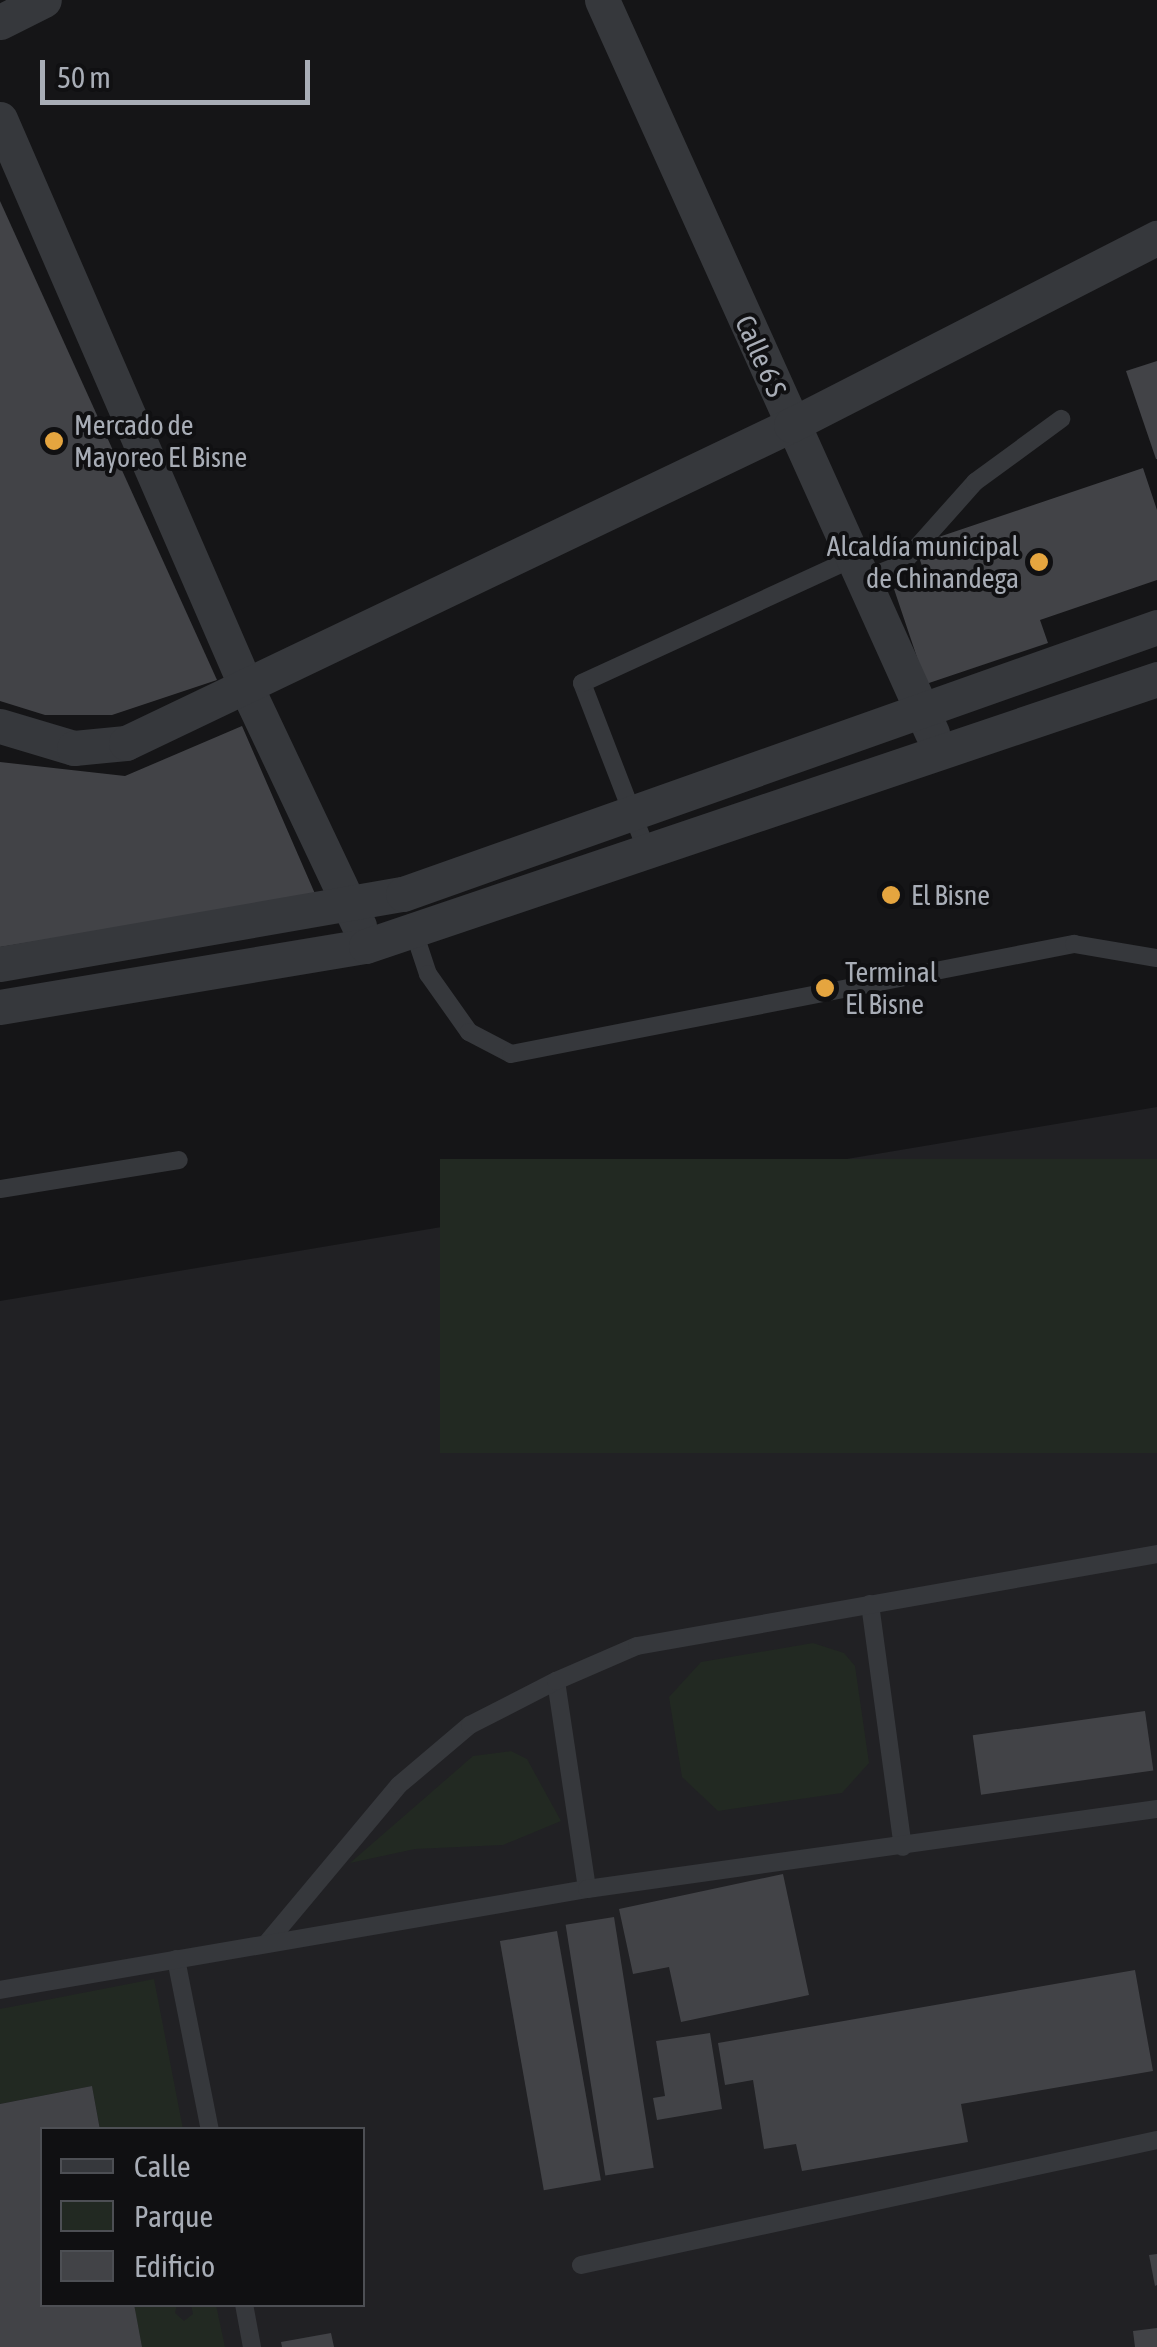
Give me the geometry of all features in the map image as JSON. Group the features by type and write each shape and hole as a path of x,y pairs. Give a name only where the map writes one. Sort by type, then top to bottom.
{"street":[{"path":"0,22 44,0"},
{"name":"Calle 6 S","path":"602,0 940,755"},
{"path":"0,118 248,691 352,906 366,946"},
{"path":"0,726 74,748 126,743 248,691 791,425 1157,238"},
{"path":"0,964 352,906 403,894 1157,627"},
{"path":"0,1007 366,946 648,854 1157,679"}],"lane":[{"path":"648,854 582,682 857,569 902,564 975,482 1061,419"},
{"path":"403,894 428,974 469,1032 511,1054 1074,944 1157,958"},
{"path":"0,1189 179,1160"},
{"path":"266,1944 399,1785 470,1725 556,1681 637,1646 1157,1554"},
{"path":"870,1604 903,1846"},
{"path":"556,1681 587,1889"},
{"path":"0,1990 587,1889 1157,1809"},
{"path":"176,1959 209,2127"},
{"path":"581,2266 1157,2140"},
{"path":"245,2307 252,2347"}],"shaded area":[{"path":"1157,1107 1157,2347 0,2347 0,1301"}],"green space":[{"path":"440,1159 1157,1159 1157,1453 440,1453"},
{"path":"813,1643 844,1653 855,1666 869,1763 842,1793 718,1811 682,1777 669,1697 701,1662"},
{"path":"511,1751 527,1759 561,1821 503,1845 415,1849 350,1863 473,1756"},
{"path":"154,1979 183,2127 100,2127 92,2086 0,2104 0,2009"},
{"path":"134,2307 176,2307 175,2313 184,2321 193,2314 191,2307 216,2307 225,2347 142,2347"}],"building":[{"name":"Mercado de Mayoreo El Bisne","path":"0,201 217,680 112,715 45,715 0,701"},
{"path":"1157,361 1157,459 1156,459 1126,371"},
{"name":"Alcaldía municipal de Chinandega","path":"1143,468 1157,510 1157,580 1040,620 1048,643 926,684 894,589 926,578 915,545"},
{"path":"242,726 316,896 0,947 0,762 125,776"},
{"path":"1145,1711 1153,1770 981,1795 973,1735"},
{"path":"783,1874 809,1995 681,2022 669,1967 633,1974 619,1909"},
{"path":"614,1917 654,2168 605,2176 566,1925"},
{"path":"557,1931 601,2180 544,2190 500,1941"},
{"path":"1135,1970 1153,2071 961,2104 968,2142 802,2171 796,2144 764,2149 753,2080 725,2085 718,2043"},
{"path":"710,2033 722,2109 657,2120 653,2098 665,2096 656,2041"},
{"path":"92,2086 99,2127 40,2127 40,2307 135,2307 142,2347 0,2347 0,2104"},
{"path":"1157,2254 1157,2285 1155,2286 1149,2255"},
{"path":"1157,2328 1157,2347 1135,2347 1133,2331"},
{"path":"331,2333 334,2347 282,2347 281,2342"}],"place":[{"name":"Mercado de Mayoreo El Bisne","path":"54,441"},
{"name":"Alcaldía municipal de Chinandega","path":"1039,562"},
{"name":"El Bisne","path":"891,895"},
{"name":"Terminal El Bisne","path":"825,988"}]}
